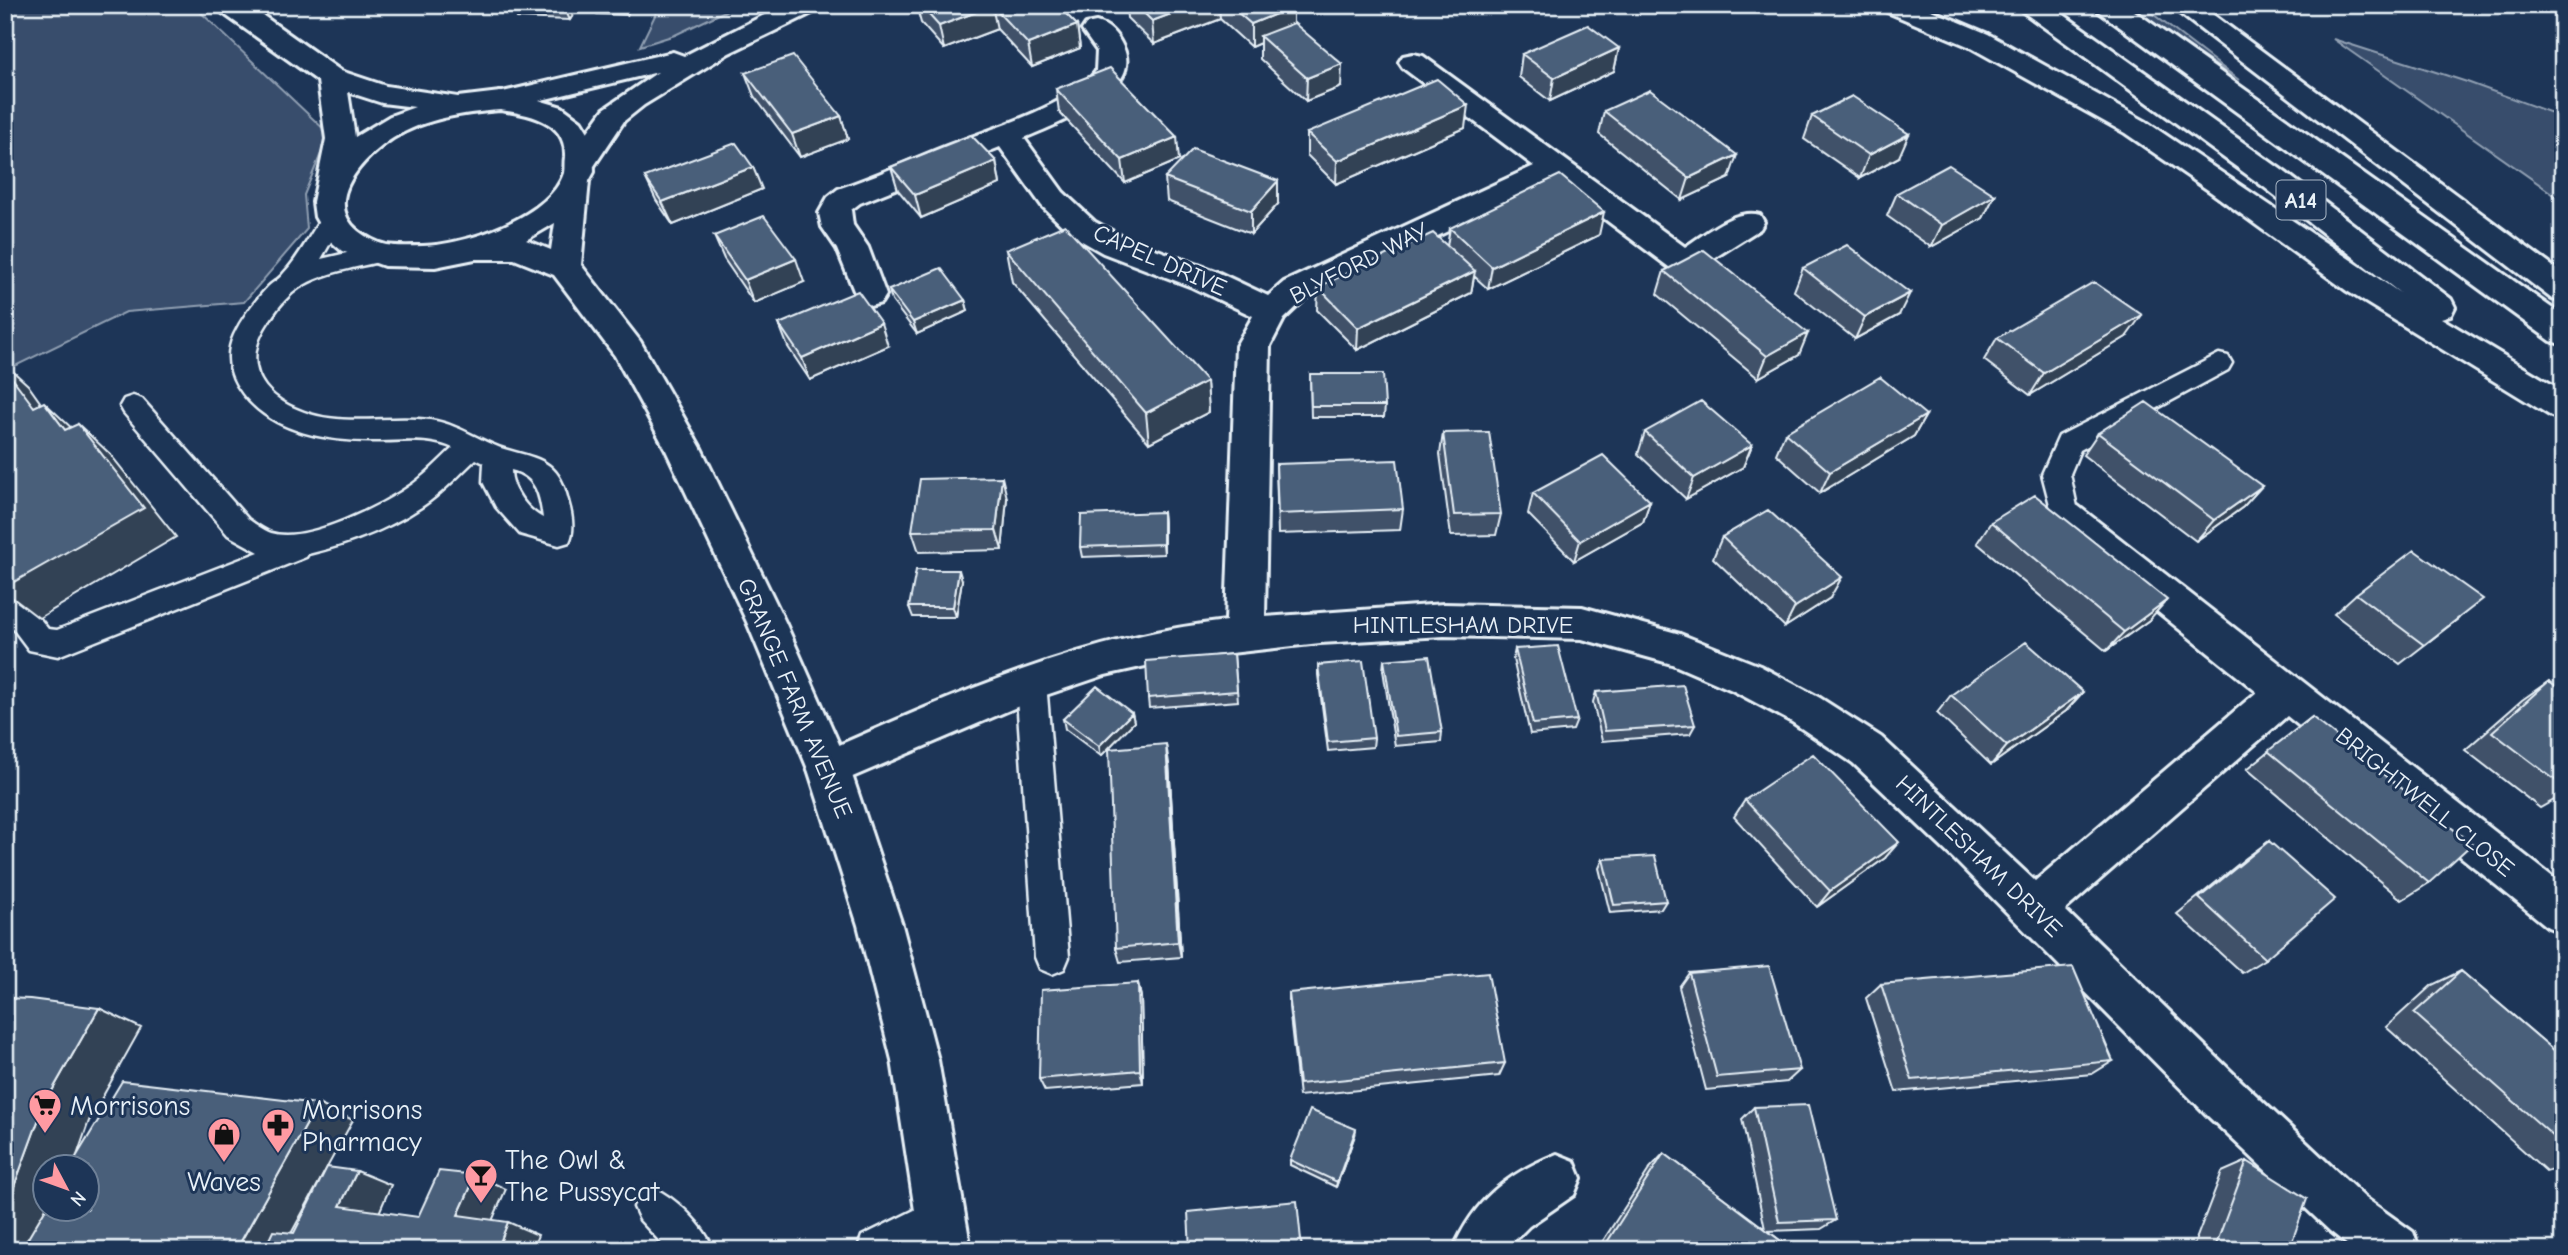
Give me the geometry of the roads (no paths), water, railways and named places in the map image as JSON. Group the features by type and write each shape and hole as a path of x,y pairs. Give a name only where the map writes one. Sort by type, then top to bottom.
{"main road":[{"path":"230,5 331,77 382,94 463,104"},
{"path":"478,249 530,224 553,208 614,115 624,107 657,83 719,47 806,5"},
{"path":"1895,5 1978,40 2134,127 2222,185 2358,283 2563,404"},
{"name":"A14","path":"2032,5 2275,180 2563,404"},
{"name":"A14","path":"2108,5 2563,333"},
{"path":"2182,5 2563,291"},
{"path":"870,295 852,247 838,228 834,214 839,204 849,196 1069,105 1099,86 1112,65 1109,41 1096,30"},
{"path":"333,180 349,159 371,140 398,124 430,111 463,104 500,101 649,67 719,47"},
{"path":"1413,62 1684,262 1749,222"},
{"path":"331,77 342,125 342,148 328,194 327,208 331,221 347,241 377,254 425,258 478,249 517,248 565,267 579,171 578,136 562,118 535,106 500,101"},
{"name":"CAPEL DRIVE","path":"1005,133 1021,152 1039,182 1071,219 1126,250 1194,275 1272,312"},
{"name":"BLYFORD WAY","path":"1245,635 1253,346 1272,312 1295,290 1556,168"},
{"name":"GRANGE FARM AVENUE","path":"565,267 628,349 683,449 766,622 830,769 880,925 915,1060 944,1233"},
{"name":"BRIGHTWELL CLOSE","path":"2065,516 2563,912"},
{"name":"HINTLESHAM DRIVE","path":"830,769 950,715 1031,684 1105,659 1177,643 1320,627 1444,620 1582,623 1680,650 1746,678 1794,704 1867,750 1909,787 2034,909 2225,1100 2347,1214 2395,1250"},
{"path":"2034,909 2287,691"},
{"path":"1478,1250 1482,1239 1516,1204 1557,1178"}],"lane":[{"path":"292,281 321,241 331,221"},
{"path":"377,254 347,260 292,281 279,290 244,338 241,356 243,371 249,384 261,399 277,411 298,421 325,427 432,431 458,438 498,458"},
{"path":"2065,516 2056,474 2069,443 2219,363"},
{"path":"133,406 238,527 258,541 284,546 313,542"},
{"path":"5,596 40,641 58,643 396,507 424,491 473,445"},
{"path":"1031,684 1052,957"},
{"path":"653,1207 695,1250"},
{"path":"876,1250 944,1233"}],"place":[{"name":"Morrisons","path":"45,1135"},
{"name":"Morrisons Pharmacy","path":"278,1155"},
{"name":"Waves","path":"224,1164"},
{"name":"The Owl & The Pussycat","path":"481,1205"}]}
